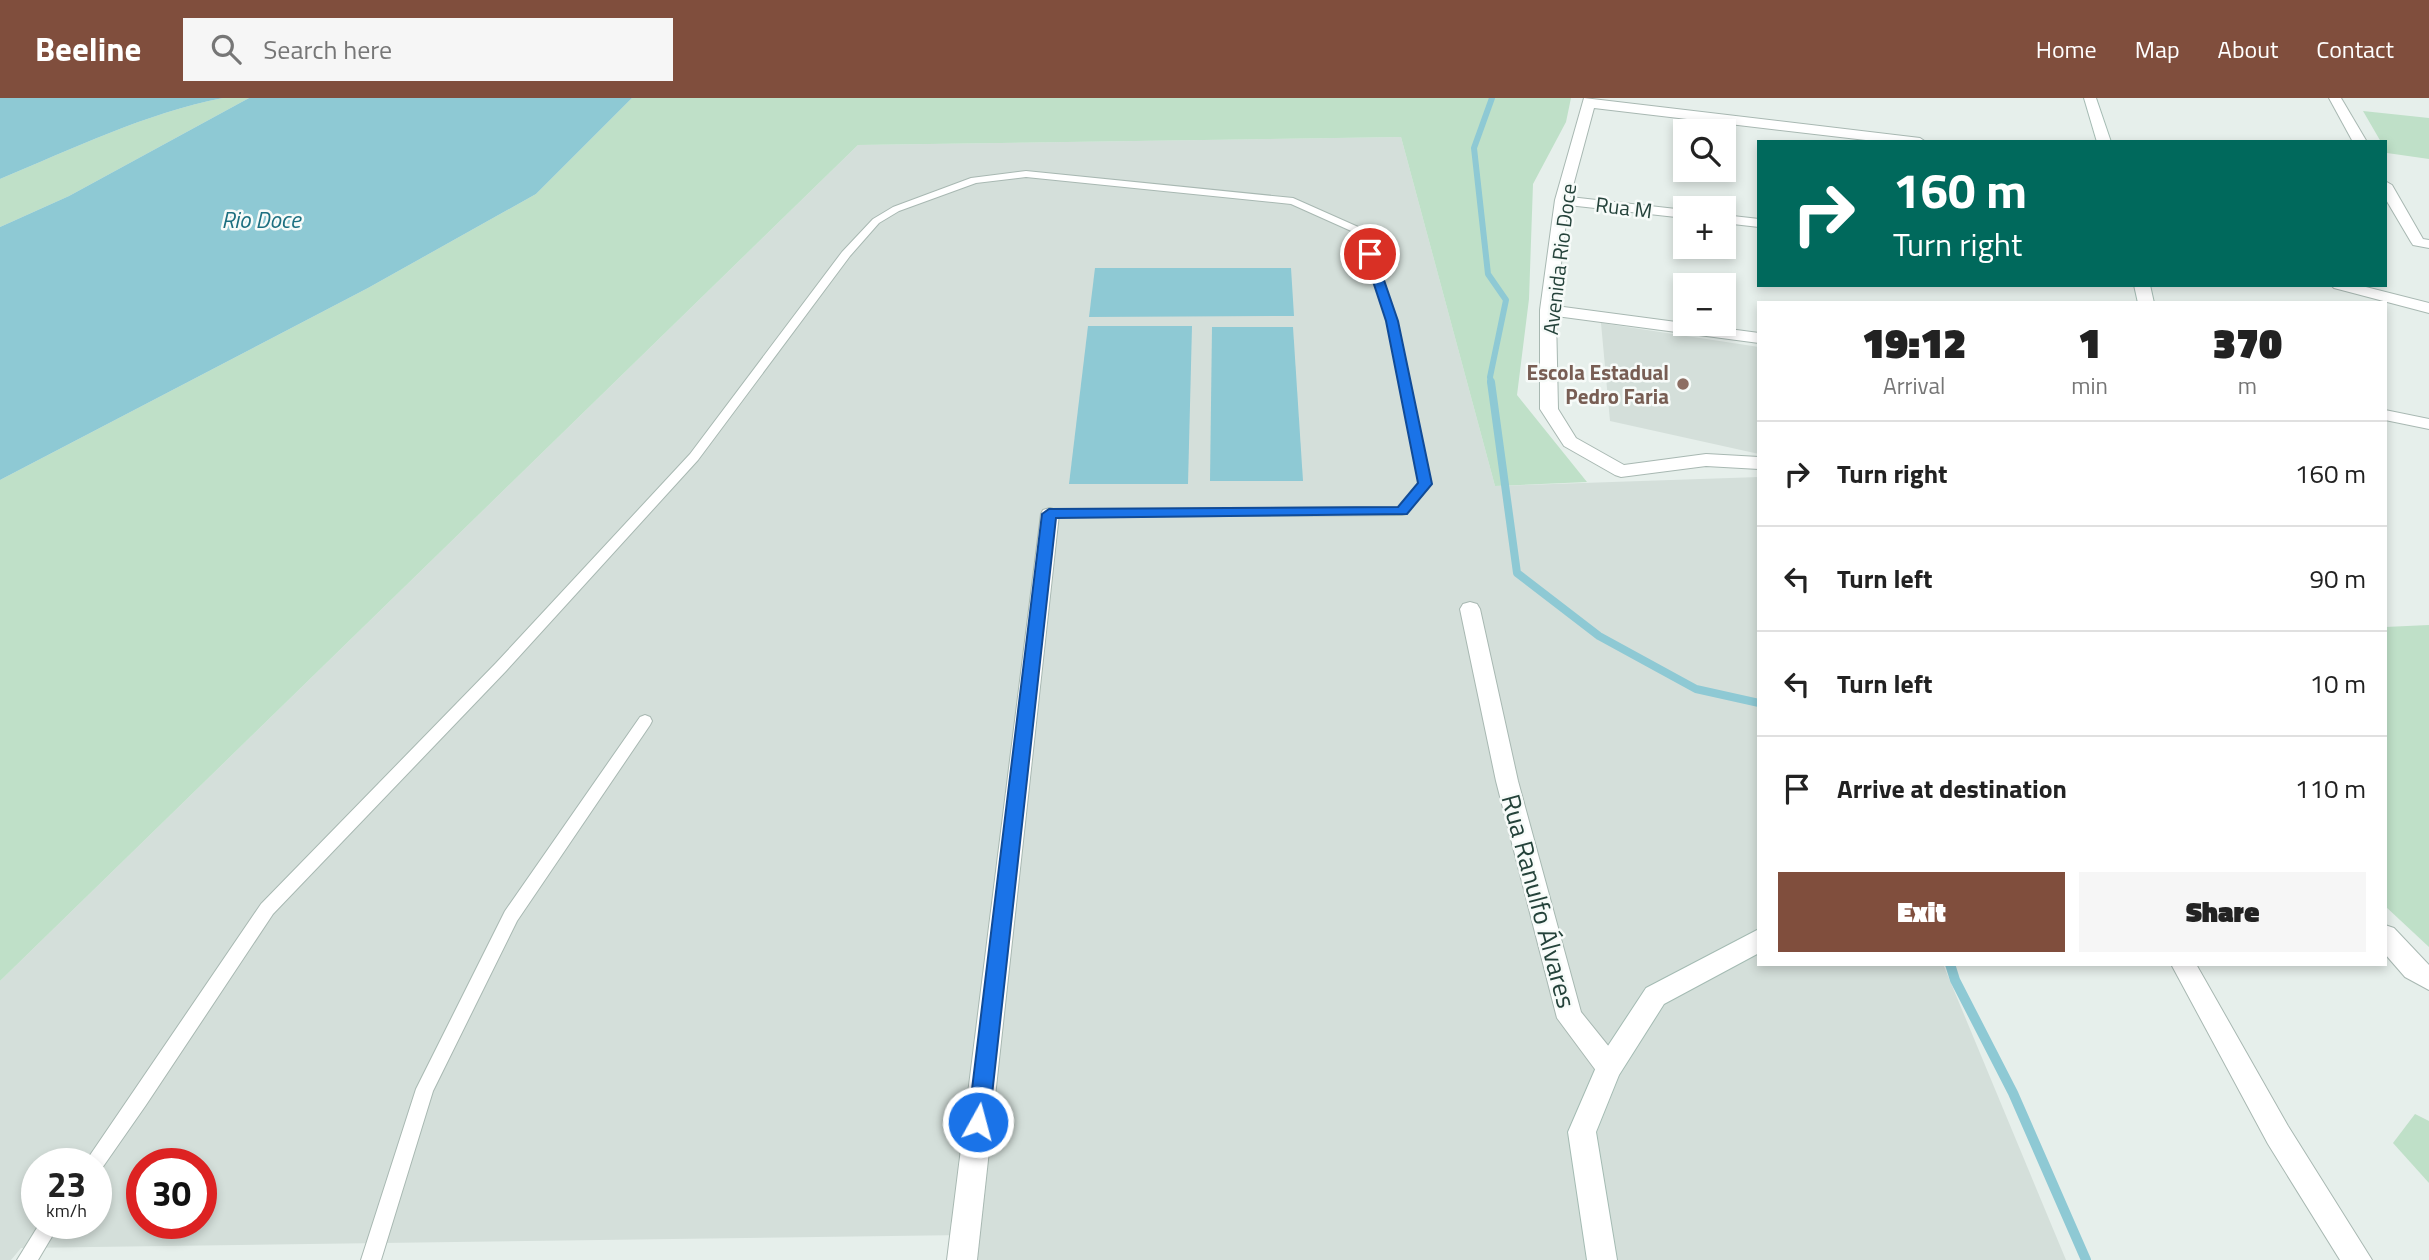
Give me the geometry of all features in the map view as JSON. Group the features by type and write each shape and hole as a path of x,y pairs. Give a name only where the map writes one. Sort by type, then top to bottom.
{"street":[{"path":"2090,98 2103,140"},
{"path":"2335,98 2359,140"},
{"path":"1589,101 1904,140"},
{"name":"Avenida Rio Doce","path":"1589,101 1562,200 1548,310 1549,410 1570,442 1621,471 1706,460 1757,463"},
{"path":"2387,188 2424,243"},
{"name":"Rua M","path":"1562,200 1673,213"},
{"path":"1736,220 1757,223"},
{"path":"2347,287 2429,308"},
{"path":"1548,310 1757,338"},
{"path":"2387,415 2429,424"},
{"path":"962,1260 1049,514"},
{"name":"Rua Ranulfo Álvares","path":"1470,609 1507,781 1570,1018 1609,1067"},
{"path":"2387,938 2414,969 2429,979"},
{"path":"1602,1260 1581,1132 1609,1067 1655,996 1757,941"},
{"path":"2184,966 2278,1135 2357,1260"}],"lane":[{"path":"105,1148 267,909 500,667 694,457 846,254 876,221 896,209 974,180 1026,174 1293,201 1362,232 1392,321 1425,484 1402,511 1049,514"},
{"path":"371,1260 425,1089 511,916 645,721"},
{"path":"27,1260 41,1239"}],"shaded area":[{"path":"1401,137 1495,486 1757,477 1757,966 1944,966 2066,1260 963,1260 965,1235 21,1248 11,1260 0,1260 0,981 858,145"},
{"name":"Escola Estadual Pedro Faria","path":"1601,323 1757,347 1757,454 1610,421"}],"green space":[{"path":"223,98 249,98 69,196 0,227 0,179 138,122"},
{"path":"632,98 1571,98 1566,122 1533,184 1529,299 1517,395 1587,482 1495,486 1401,137 858,145 0,981 0,480 368,288 536,194"},
{"path":"2363,111 2429,118 2429,159 2387,153 2387,140 2380,140"},
{"path":"2429,625 2429,947 2387,908 2387,627"},
{"path":"2415,1114 2429,1121 2429,1183 2393,1143"}],"water":[{"path":"0,98 223,98 138,122 0,179"},
{"name":"Rio Doce","path":"249,98 632,98 536,194 368,288 0,480 0,227 69,196"},
{"path":"1095,268 1291,268 1294,316 1089,317"},
{"path":"1088,326 1192,326 1188,484 1069,484"},
{"path":"1212,327 1293,327 1303,481 1210,481"}],"waterway":[{"path":"1491,384 1490,377 1506,300 1488,274 1474,148 1492,98"},
{"path":"1491,382 1517,573 1599,636 1696,689 1757,703"},
{"path":"1951,966 1955,980 2013,1093 2086,1260"}],"place":[{"name":"Escola Estadual Pedro Faria","path":"1683,384"}],"route":[{"path":"978,1122 1049,514 1402,511 1425,484 1392,321 1370,254"}]}
